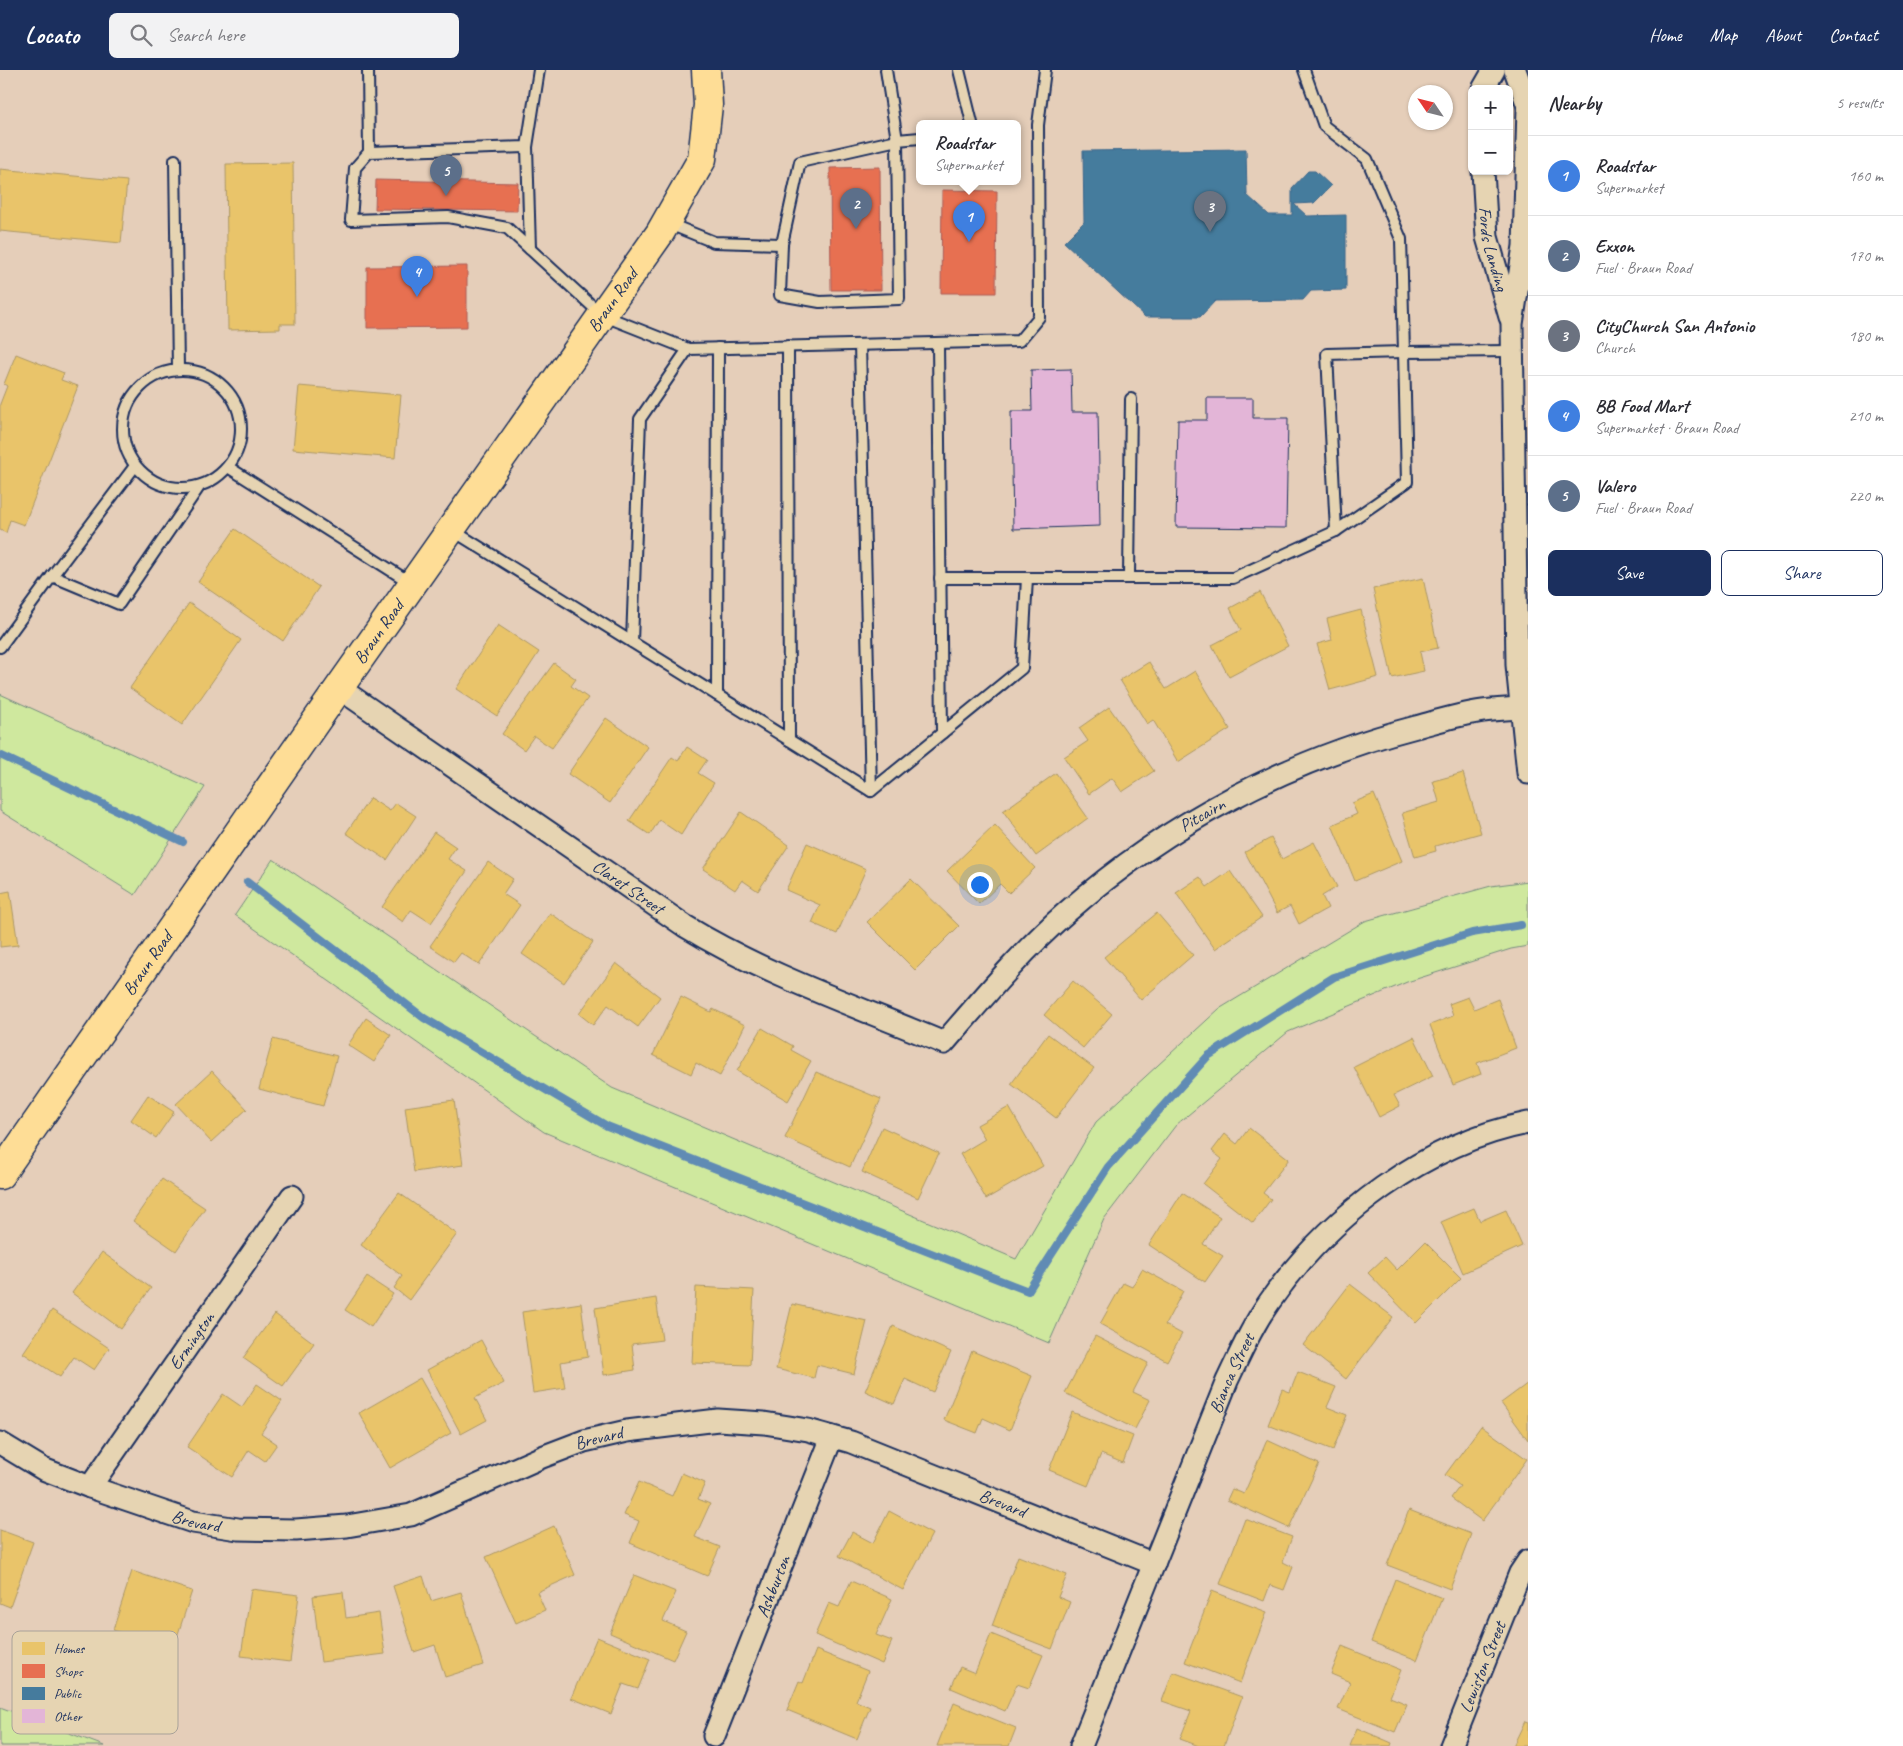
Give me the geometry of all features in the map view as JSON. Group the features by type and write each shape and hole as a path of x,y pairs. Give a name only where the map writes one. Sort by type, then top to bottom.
{"main road":[{"name":"Braun Road","path":"0,1175 666,223 702,159 708,105 706,70"}],"street":[{"path":"1485,85 1494,70"},
{"name":"Fords Landing","path":"1515,70 1528,106 1524,246 1512,324 1521,508 1517,665 1525,708 1528,773"},
{"name":"Fords Landing","path":"1483,175 1487,236 1512,324"},
{"name":"Claret Street","path":"339,688 685,926 716,945 756,965 944,1043"},
{"name":"Pitcairn","path":"944,1043 1004,974 1068,911 1137,856 1212,808 1292,768 1375,737 1483,711 1525,708"},
{"name":"Bianca Street","path":"1081,1746 1227,1381 1246,1340 1270,1301 1297,1265 1328,1232 1362,1202 1399,1176 1447,1151 1481,1137 1528,1123"},
{"name":"Ermington","path":"90,1487 292,1196"},
{"name":"Brevard","path":"0,1443 43,1469 193,1522 238,1529 296,1530 347,1526 411,1515 542,1457 584,1441 627,1431 718,1420 764,1423 808,1430 851,1442 1154,1564"},
{"name":"Ashburton","path":"714,1736 832,1437"},
{"name":"Brevard","path":"0,1461 43,1469"},
{"name":"Lewiston Street","path":"1451,1746 1520,1573 1528,1561"}],"lane":[{"path":"368,70 369,152 355,168 351,220 448,218 507,228 602,315 688,349 1019,341 1039,317 1038,125 1045,70"},
{"path":"530,249 527,147 539,70"},
{"path":"886,70 897,140 899,299 820,302 780,295 782,244 800,162 897,140 916,138"},
{"path":"960,70 971,120"},
{"path":"940,578 1233,578 1336,530 1407,482 1401,239 1367,159 1324,126 1304,70"},
{"path":"369,152 527,147"},
{"path":"175,160 178,369"},
{"path":"666,223 714,242 782,244"},
{"path":"938,343 942,733"},
{"path":"860,345 871,791"},
{"path":"788,346 789,740"},
{"path":"717,695 718,348"},
{"path":"632,642 640,419 688,349"},
{"path":"1336,530 1328,354 1512,351"},
{"path":"178,369 198,371 216,379 230,393 239,410 242,430 238,450 228,467 215,479 198,486 181,489 164,486 148,478 135,466 126,450 122,432 124,413 132,396 144,382 160,373 178,369"},
{"path":"1129,578 1131,399"},
{"path":"0,648 135,466"},
{"path":"228,467 412,584"},
{"path":"52,576 119,604 198,486"},
{"path":"451,529 871,791"},
{"path":"871,791 1022,668 1027,578"}],"green space":[{"path":"0,694 205,787 135,895 0,811"},
{"path":"273,859 612,1088 1016,1259 1096,1122 1219,1009 1365,921 1491,886 1528,881 1528,946 1511,949 1407,982 1288,1032 1176,1125 1104,1219 1049,1343 544,1132 235,915"},
{"path":"0,1707 12,1712 12,1734 72,1734 104,1746 0,1746"}],"building: Homes":[{"path":"293,163 295,324 280,324 280,329 228,330 226,164"},
{"path":"0,169 127,181 121,243 0,231"},
{"path":"16,354 64,373 61,380 78,386 24,525 10,520 6,533 0,530 0,404 7,386 4,384"},
{"path":"299,386 401,395 395,458 293,449"},
{"path":"235,529 319,587 283,641 198,582"},
{"path":"1423,578 1438,648 1420,652 1424,671 1392,678 1373,589"},
{"path":"1260,592 1288,646 1229,677 1212,645 1241,630 1230,608"},
{"path":"189,603 241,640 182,725 130,688"},
{"path":"1361,610 1378,677 1330,690 1317,644 1332,640 1327,619"},
{"path":"498,625 539,652 497,716 456,689"},
{"path":"1149,662 1166,689 1195,671 1230,729 1178,762 1153,720 1147,724 1120,680"},
{"path":"554,663 576,679 571,686 588,698 552,748 534,736 524,750 502,734"},
{"path":"1109,707 1154,771 1122,792 1112,778 1089,794 1064,757 1088,741 1079,728"},
{"path":"606,718 648,747 610,803 568,774"},
{"path":"687,747 707,760 698,773 714,783 681,835 659,820 650,835 629,821 672,757 678,761"},
{"path":"1056,773 1088,818 1036,856 1003,811"},
{"path":"1463,773 1481,833 1435,846 1436,851 1415,857 1402,813 1439,802 1433,781"},
{"path":"1374,794 1402,861 1355,881 1332,825 1357,814 1352,803"},
{"path":"370,798 390,811 396,803 416,816 387,860 346,833"},
{"path":"741,812 789,845 758,891 742,880 735,890 703,869"},
{"path":"995,825 1035,868 1009,893 1000,884 979,904 947,871"},
{"path":"434,832 456,847 448,859 467,871 431,923 411,910 403,922 382,907"},
{"path":"1271,838 1282,859 1314,842 1337,887 1322,896 1328,908 1299,924 1290,906 1277,913 1245,852"},
{"path":"807,843 866,869 837,934 812,923 820,905 786,890"},
{"path":"488,862 513,879 503,894 520,905 479,965 461,953 454,962 430,946"},
{"path":"1230,871 1262,917 1215,949 1176,893 1200,877 1207,887"},
{"path":"911,879 959,926 915,970 867,922"},
{"path":"10,891 18,945 0,947 0,893"},
{"path":"550,913 593,942 564,983 522,954"},
{"path":"1157,913 1193,955 1141,1000 1104,957"},
{"path":"616,963 660,997 638,1027 608,1005 593,1025 579,1014"},
{"path":"1073,981 1112,1014 1083,1048 1044,1015"},
{"path":"681,997 711,1012 713,1009 745,1025 720,1076 696,1063 691,1074 653,1055"},
{"path":"1468,997 1474,1009 1498,999 1516,1048 1477,1063 1481,1074 1453,1085 1430,1025 1453,1016 1449,1004"},
{"path":"366,1018 391,1035 374,1062 348,1045"},
{"path":"762,1028 793,1046 791,1050 811,1061 788,1101 737,1071"},
{"path":"1048,1034 1094,1068 1056,1118 1011,1084"},
{"path":"1414,1037 1433,1076 1394,1095 1400,1106 1379,1117 1354,1067"},
{"path":"273,1039 337,1056 323,1106 259,1089"},
{"path":"212,1071 247,1109 211,1142 176,1104"},
{"path":"816,1072 881,1099 850,1167 785,1138"},
{"path":"148,1095 174,1112 156,1138 131,1120"},
{"path":"454,1100 463,1165 414,1172 405,1107"},
{"path":"1009,1107 1043,1166 986,1199 960,1154 985,1139 977,1125"},
{"path":"882,1127 939,1153 918,1198 862,1172"},
{"path":"1249,1128 1289,1159 1263,1193 1271,1199 1253,1223 1203,1184 1222,1159 1212,1151 1225,1134 1237,1144"},
{"path":"162,1179 205,1208 176,1251 133,1221"},
{"path":"399,1193 457,1234 409,1300 394,1288 402,1276 361,1245"},
{"path":"1182,1193 1220,1217 1203,1244 1223,1256 1205,1282 1149,1245"},
{"path":"1474,1208 1480,1221 1506,1210 1522,1246 1463,1273 1441,1222"},
{"path":"1425,1242 1461,1278 1416,1323 1368,1273 1385,1257 1397,1270"},
{"path":"102,1252 151,1288 121,1329 72,1293"},
{"path":"1142,1269 1183,1291 1165,1325 1182,1334 1167,1361 1100,1324 1123,1283 1132,1287"},
{"path":"367,1277 393,1294 371,1327 345,1310"},
{"path":"1350,1284 1393,1317 1346,1379 1303,1345"},
{"path":"696,1287 754,1290 750,1365 692,1363"},
{"path":"656,1298 662,1340 632,1344 635,1370 604,1375 595,1308"},
{"path":"581,1303 588,1357 561,1362 565,1388 533,1393 522,1312"},
{"path":"792,1304 867,1321 854,1374 817,1365 814,1378 776,1369"},
{"path":"52,1310 109,1348 94,1370 74,1357 60,1377 23,1353"},
{"path":"275,1314 314,1343 283,1386 243,1358"},
{"path":"893,1326 951,1352 933,1392 905,1379 894,1404 865,1391"},
{"path":"1095,1336 1148,1363 1133,1392 1150,1400 1135,1429 1065,1393"},
{"path":"481,1340 504,1383 475,1398 487,1420 461,1434 427,1370"},
{"path":"972,1351 1032,1376 1010,1430 983,1418 977,1433 944,1420"},
{"path":"1298,1372 1336,1387 1327,1407 1347,1415 1333,1450 1268,1425 1282,1389 1290,1392"},
{"path":"420,1378 451,1433 390,1468 359,1413"},
{"path":"1528,1383 1528,1440 1501,1403"},
{"path":"257,1384 282,1401 261,1433 277,1444 265,1461 249,1450 232,1477 187,1447 223,1394 242,1407"},
{"path":"1072,1412 1133,1436 1123,1463 1101,1454 1088,1486 1049,1470"},
{"path":"1481,1426 1527,1459 1482,1521 1451,1498 1460,1486 1445,1475"},
{"path":"1267,1440 1319,1464 1289,1528 1227,1500 1232,1489 1244,1494"},
{"path":"682,1473 705,1483 698,1499 710,1504 695,1537 720,1547 707,1576 630,1543 639,1521 624,1515 639,1482 672,1496"},
{"path":"1409,1510 1471,1534 1450,1589 1387,1565"},
{"path":"889,1511 932,1534 903,1590 839,1556 852,1532 873,1543"},
{"path":"1245,1519 1292,1537 1283,1562 1293,1567 1284,1590 1270,1585 1264,1601 1220,1584"},
{"path":"554,1526 575,1575 537,1592 545,1610 516,1623 486,1557"},
{"path":"0,1530 33,1542 10,1607 0,1603"},
{"path":"1018,1556 1067,1575 1058,1597 1070,1602 1052,1649 992,1626"},
{"path":"132,1571 192,1591 178,1634 178,1631 113,1630"},
{"path":"634,1575 676,1592 663,1621 686,1631 673,1660 610,1633"},
{"path":"423,1576 431,1601 461,1592 483,1665 445,1677 435,1645 414,1652 393,1586"},
{"path":"1395,1579 1442,1598 1417,1660 1371,1642"},
{"path":"851,1581 892,1599 876,1635 892,1641 882,1664 815,1635 829,1603 839,1607"},
{"path":"251,1589 299,1595 290,1662 241,1656"},
{"path":"1212,1591 1267,1612 1240,1683 1185,1662"},
{"path":"343,1592 346,1618 379,1613 385,1654 321,1662 313,1596"},
{"path":"991,1634 1043,1655 1029,1688 1017,1684 1005,1711 951,1688 960,1667 975,1673"},
{"path":"597,1637 650,1659 638,1689 623,1684 611,1714 571,1698"},
{"path":"1342,1646 1401,1670 1390,1697 1407,1704 1395,1732 1338,1709 1350,1682 1331,1674"},
{"path":"816,1650 868,1671 856,1701 870,1707 857,1739 787,1710 799,1681 803,1683"},
{"path":"1173,1672 1242,1697 1224,1746 1199,1746 1180,1739 1191,1711 1162,1701"},
{"path":"954,1703 1016,1728 1009,1746 937,1746"},
{"path":"1525,1721 1528,1722 1528,1746 1513,1746"},
{"path":"1357,1728 1392,1743 1391,1746 1350,1746"}],"building: Shops":[{"path":"880,167 881,290 831,290 830,168"},
{"path":"376,180 518,183 517,211 375,209"},
{"path":"942,190 997,191 996,293 941,293"},
{"path":"467,266 467,327 367,328 367,267"}],"building: Public":[{"path":"1246,149 1247,195 1269,215 1292,215 1292,188 1308,171 1315,171 1331,186 1314,203 1294,204 1307,216 1346,215 1346,290 1311,291 1303,300 1215,301 1200,317 1145,317 1064,242 1084,222 1083,151"}],"building: Other":[{"path":"1071,369 1072,412 1098,412 1100,526 1013,529 1011,411 1032,411 1031,370"},
{"path":"1207,398 1253,398 1253,418 1288,418 1286,528 1176,527 1178,420 1207,420"}],"waterway":[{"path":"0,755 183,842"},
{"path":"247,882 424,1018 607,1126 1028,1291 1108,1167 1208,1056 1334,977 1472,933 1521,925"}],"place":[{"name":"Valero","path":"446,196"},
{"name":"Exxon","path":"856,229"},
{"name":"CityChurch San Antonio","path":"1210,232"},
{"name":"Roadstar","path":"969,242"},
{"name":"BB Food Mart","path":"417,297"}]}
